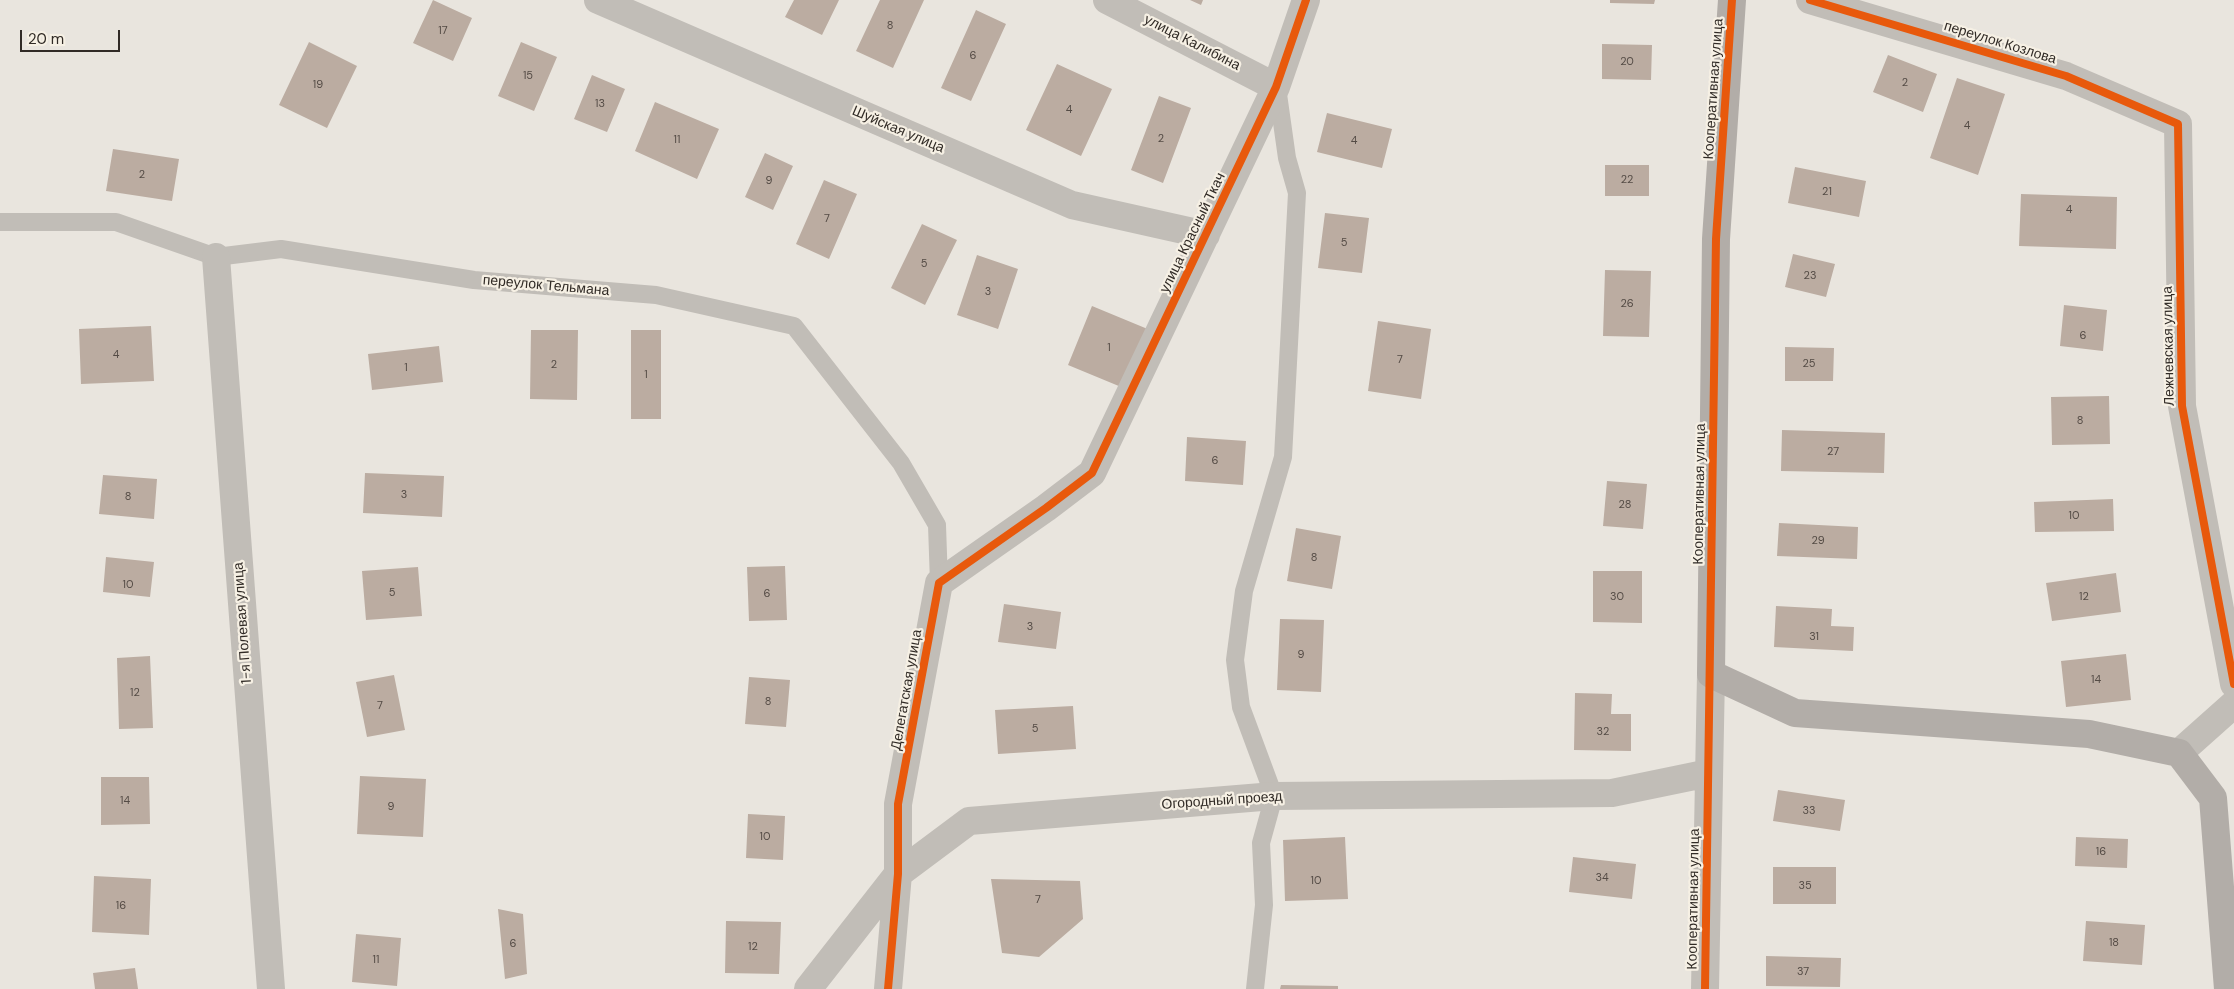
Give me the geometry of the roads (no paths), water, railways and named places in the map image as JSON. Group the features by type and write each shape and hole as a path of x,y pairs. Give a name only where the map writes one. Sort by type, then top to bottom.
{"street":[{"name":"Шуйская улица","path":"598,0 1072,205 1206,235"},
{"name":"улица Калибина","path":"1107,0 1276,87"},
{"name":"улица Красный Ткач","path":"939,583 1046,508 1092,473 1276,87 1306,0"},
{"name":"Кооперативная улица","path":"1705,989 1716,239 1732,0"},
{"name":"переулок Козлова","path":"1810,0 2066,76 2178,124"},
{"name":"Лежневская улица","path":"2178,124 2182,406 2234,684"},
{"name":"1-я Полевая улица","path":"216,257 271,989"},
{"name":"Делегатская улица","path":"888,989 898,874 898,804 939,583"},
{"path":"1711,674 1795,713 2089,734 2179,752 2213,798 2228,989"},
{"path":"2179,752 2234,704"},
{"name":"Огородный проезд","path":"808,989 898,874 969,821 1274,796 1612,793 1709,773"}],"lane":[{"name":"улица Красный Ткач","path":"1274,796 1241,707 1235,660 1244,591 1283,457 1297,193 1287,158 1276,87"},
{"name":"переулок Тельмана","path":"0,222 116,222 216,257 281,249 474,280 656,295 794,326 902,463 937,525 939,583"},
{"path":"1255,989 1264,905 1261,843 1274,796"}]}
